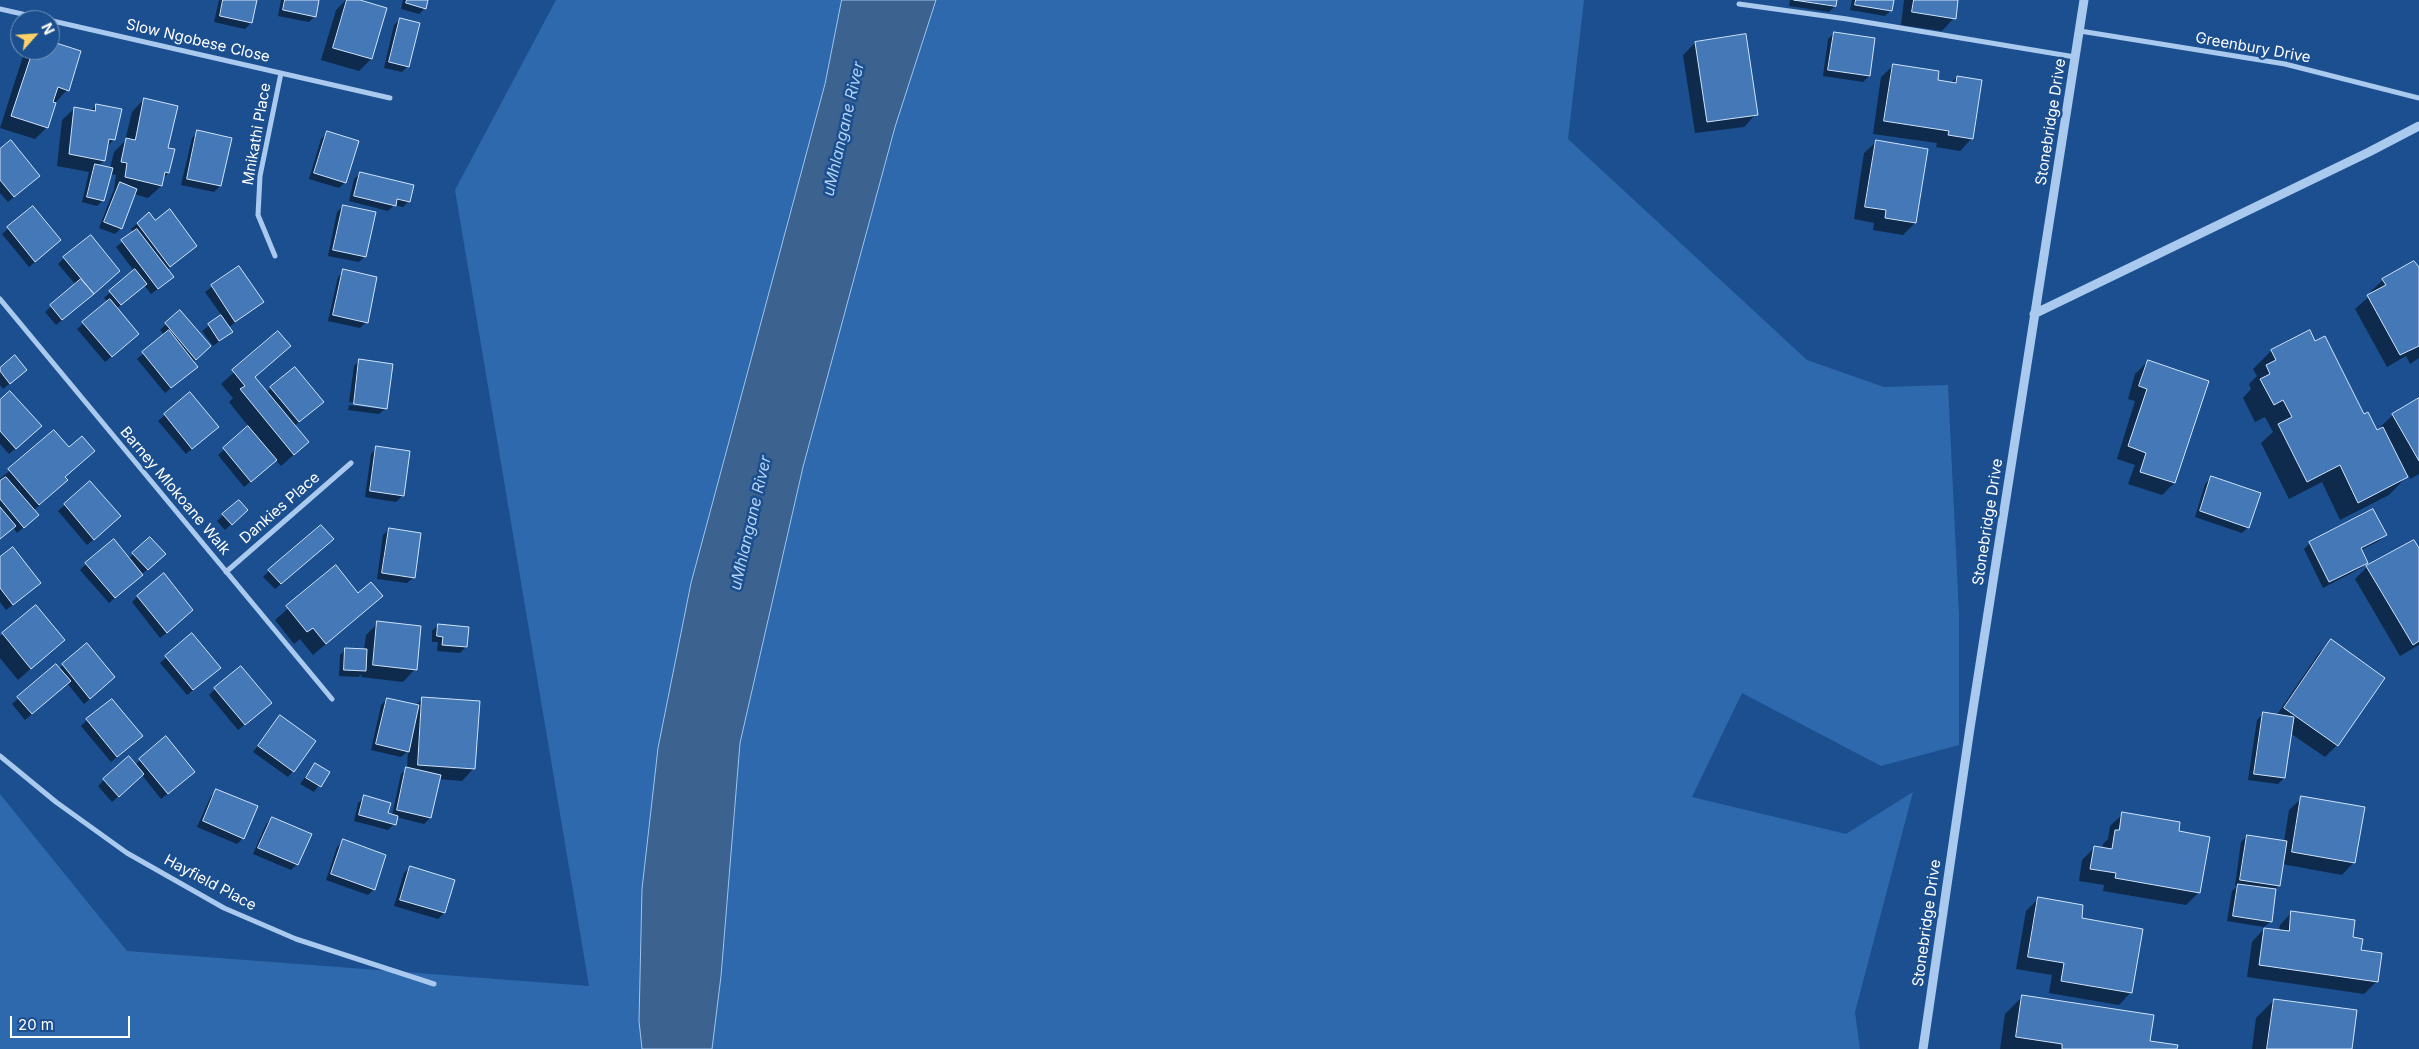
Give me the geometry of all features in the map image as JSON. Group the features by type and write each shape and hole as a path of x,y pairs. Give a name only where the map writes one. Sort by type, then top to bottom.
{"street":[{"name":"Stonebridge Drive","path":"1923,1049 1970,728 2084,0"},
{"path":"1739,4 1847,19 2075,57"},
{"name":"Slow Ngobese Close","path":"0,9 390,98"},
{"name":"Greenbury Drive","path":"2080,31 2285,64 2419,98"},
{"name":"Mnikathi Place","path":"275,256 258,215 260,176 281,73"},
{"path":"2034,314 2419,126"},
{"name":"Barney Mlokoane Walk","path":"0,298 332,699"},
{"name":"Dankies Place","path":"226,572 351,464"},
{"name":"Hayfield Place","path":"0,756 56,802 127,853 224,908 296,939 434,984"}],"shaded area":[{"path":"556,0 1584,0 1568,139 1807,360 1884,387 1948,385 1959,614 1959,745 1881,766 1742,693 1692,797 1846,834 1913,792 1855,1012 1860,1049 0,1049 0,794 127,951 589,986 455,190"}],"water":[{"name":"uMhlangane River","path":"842,0 936,0 895,127 803,467 740,743 721,976 712,1049 642,1049 639,1021 642,889 658,748 691,583 825,84"}],"building":[{"path":"223,0 257,0 252,23 220,16"},
{"path":"285,0 319,0 316,17 283,10"},
{"path":"347,0 360,0 387,8 372,59 333,48"},
{"path":"407,0 428,0 426,9 406,3"},
{"path":"1794,0 1837,0 1836,6"},
{"path":"1856,0 1894,0 1892,11 1855,5"},
{"path":"1914,0 1958,0 1956,19 1912,12"},
{"path":"400,18 420,23 409,67 389,62"},
{"path":"1834,32 1875,38 1870,76 1828,70"},
{"path":"1746,34 1758,115 1707,122 1695,42"},
{"path":"60,44 81,51 69,91 58,87 53,102 56,103 48,128 11,116 30,60 60,60"},
{"path":"1893,64 1939,71 1938,80 1956,83 1957,76 1982,80 1973,139 1948,135 1949,131 1884,121"},
{"path":"144,98 178,106 168,148 175,149 169,173 165,172 162,186 125,177 127,163 121,162 126,138 135,140"},
{"path":"96,104 122,109 115,140 109,139 105,161 69,154 74,107 95,111"},
{"path":"197,130 232,138 221,186 187,179"},
{"path":"327,131 359,141 346,183 314,173"},
{"path":"11,140 40,176 14,197 0,180 0,149"},
{"path":"1876,140 1928,149 1916,223 1885,218 1886,210 1865,207"},
{"path":"95,164 113,168 104,201 87,197"},
{"path":"360,172 414,185 410,202 397,199 396,206 354,196"},
{"path":"120,182 137,189 122,229 104,222"},
{"path":"343,205 376,212 366,257 333,250"},
{"path":"33,206 61,240 35,262 7,227"},
{"path":"170,209 197,246 170,267 137,223 149,212 155,220"},
{"path":"137,229 174,277 158,289 121,240"},
{"path":"91,235 120,271 94,294 63,257"},
{"path":"2414,261 2419,267 2419,346 2400,355 2367,295 2386,285 2382,279"},
{"path":"239,266 264,302 235,322 211,285"},
{"path":"135,269 147,284 121,305 109,291"},
{"path":"343,269 377,277 368,323 333,315"},
{"path":"81,279 94,294 62,320 50,305"},
{"path":"110,299 139,334 112,357 82,322"},
{"path":"180,310 211,346 196,360 165,323"},
{"path":"221,315 233,332 219,341 208,324"},
{"path":"169,330 198,367 171,388 142,352"},
{"path":"2310,330 2315,341 2325,336 2364,414 2368,412 2377,430 2383,427 2408,477 2358,503 2340,465 2307,482 2278,424 2292,417 2283,400 2274,405 2260,379 2270,374 2266,365 2276,360 2271,350"},
{"path":"278,331 291,346 255,377 309,442 294,455 240,389 245,386 232,370"},
{"path":"15,355 27,370 10,384 0,371 0,368"},
{"path":"359,359 393,364 387,409 354,404"},
{"path":"2148,360 2209,381 2175,483 2140,472 2146,453 2128,446 2147,389 2139,386"},
{"path":"295,367 324,402 299,422 270,387"},
{"path":"10,391 42,426 16,449 0,431 0,400"},
{"path":"190,392 219,427 192,449 164,414"},
{"path":"2419,398 2419,461 2392,414"},
{"path":"248,426 277,460 251,482 223,448"},
{"path":"54,430 69,447 82,436 95,451 65,477 68,480 39,505 8,469"},
{"path":"376,446 410,451 404,496 370,491"},
{"path":"2211,476 2261,493 2249,528 2200,511"},
{"path":"6,477 39,515 24,528 0,499 0,481"},
{"path":"90,481 121,516 94,540 64,504"},
{"path":"239,500 248,510 232,525 222,514"},
{"path":"0,507 16,526 0,539"},
{"path":"2373,509 2387,535 2361,548 2368,563 2329,582 2309,542"},
{"path":"321,525 334,539 281,584 268,570"},
{"path":"389,528 421,533 415,578 382,573"},
{"path":"150,537 166,554 148,570 132,553"},
{"path":"114,539 143,575 115,598 85,563"},
{"path":"2414,540 2419,548 2419,641 2413,645 2366,566"},
{"path":"13,547 41,583 13,605 0,588 0,557"},
{"path":"336,565 358,593 371,582 383,596 326,644 313,628 307,632 286,606"},
{"path":"164,573 193,610 167,633 137,596"},
{"path":"36,605 65,640 31,669 2,633"},
{"path":"377,621 421,626 417,670 373,665"},
{"path":"438,624 469,627 467,647 442,645 443,637 437,636"},
{"path":"192,633 221,668 193,690 165,656"},
{"path":"2331,639 2385,678 2338,746 2284,708"},
{"path":"87,643 115,677 90,699 62,664"},
{"path":"345,648 367,649 366,671 344,670"},
{"path":"56,664 71,681 32,714 17,697"},
{"path":"241,666 272,703 245,725 214,688"},
{"path":"422,697 480,701 475,769 418,765"},
{"path":"387,698 419,705 409,752 376,744"},
{"path":"112,699 143,736 117,757 86,719"},
{"path":"2263,712 2294,717 2285,778 2254,774"},
{"path":"280,715 316,741 294,772 258,746"},
{"path":"166,736 195,772 168,794 139,759"},
{"path":"129,756 144,774 119,797 103,779"},
{"path":"315,763 330,772 321,787 306,778"},
{"path":"406,767 441,775 431,818 397,810"},
{"path":"216,789 258,806 244,839 203,821"},
{"path":"364,795 391,803 388,813 398,816 396,825 359,815"},
{"path":"2301,796 2365,807 2355,863 2292,852"},
{"path":"2122,812 2180,822 2179,831 2210,837 2200,893 2115,878 2116,873 2090,869 2094,846 2112,849 2115,830 2119,830"},
{"path":"272,817 312,834 298,865 258,848"},
{"path":"2247,835 2287,841 2280,886 2240,880"},
{"path":"343,839 386,855 375,890 331,874"},
{"path":"410,866 455,880 445,913 400,900"},
{"path":"2238,884 2276,889 2272,922 2233,916"},
{"path":"2038,897 2083,905 2082,918 2143,929 2132,993 2061,981 2064,963 2028,957"},
{"path":"2291,911 2355,920 2353,937 2363,939 2361,950 2382,953 2378,982 2259,965 2264,928 2289,931"},
{"path":"2022,995 2154,1015 2150,1041 2178,1045 2177,1049 2062,1049 2062,1044 2016,1037"},
{"path":"2274,999 2357,1010 2352,1049 2267,1049"}]}
